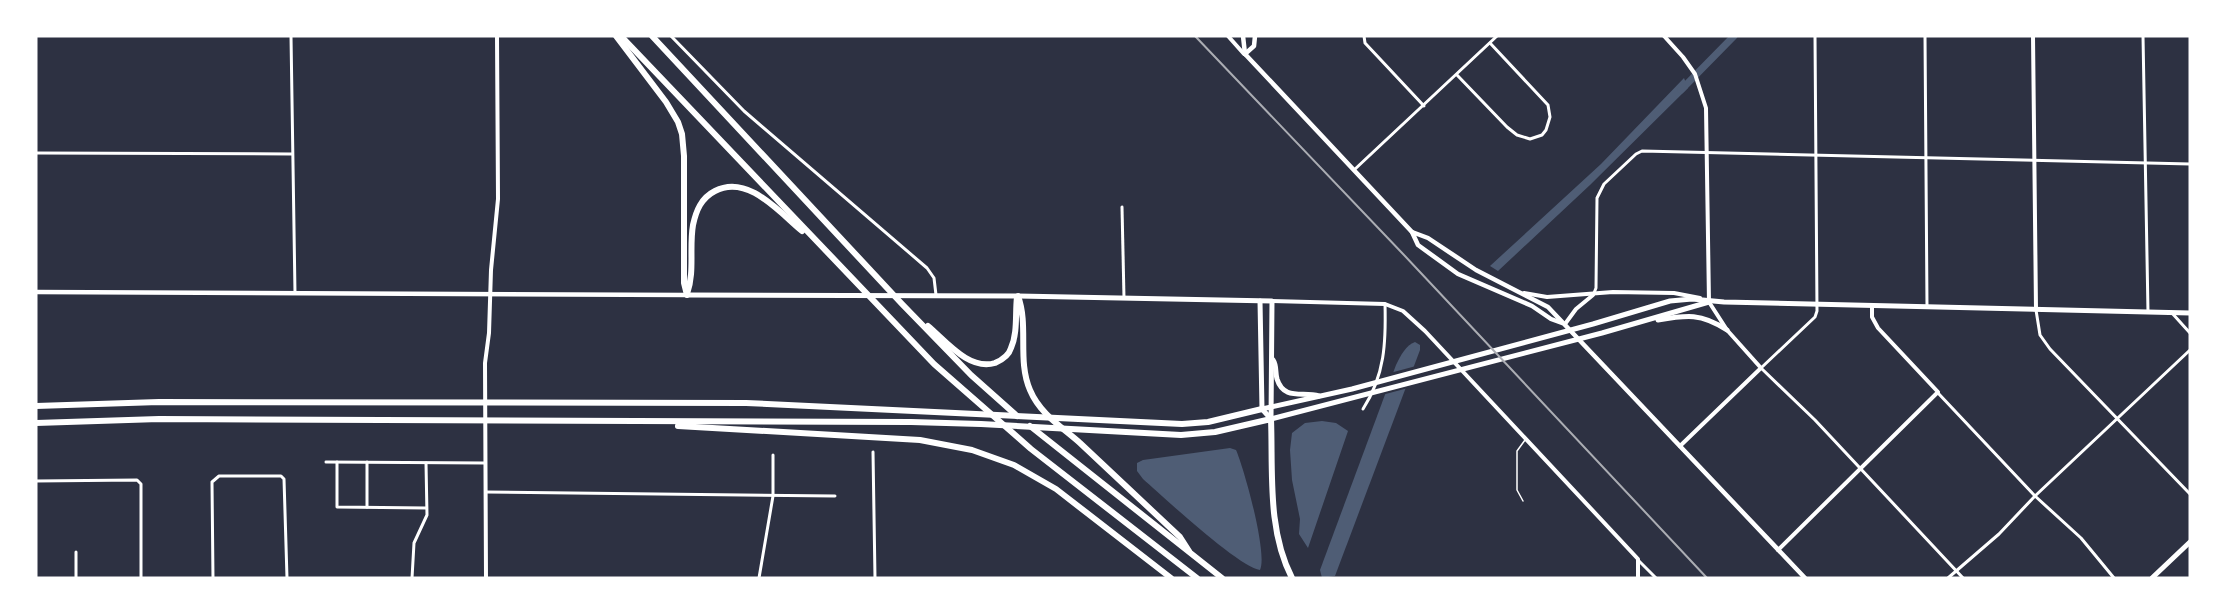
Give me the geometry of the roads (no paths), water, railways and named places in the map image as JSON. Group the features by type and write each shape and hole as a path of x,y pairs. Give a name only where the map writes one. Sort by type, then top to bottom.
{"highway":[{"path":"616,36 666,102 682,134 684,283 687,295"},
{"path":"621,36 934,364 1011,433 1197,578"},
{"path":"652,36 970,375 1017,417 1222,578"},
{"path":"687,295 691,284 693,227 696,214 700,204 708,195 723,188 743,188 752,191 822,248"},
{"path":"902,304 959,353 973,362 985,364 1003,359 1011,348 1015,335 1017,296"},
{"path":"1017,296 1023,314 1024,367 1036,403 1180,537 1192,555"},
{"path":"36,406 159,402 746,404 1189,424 1262,410"},
{"path":"36,423 159,419 911,422 1195,435 1271,419 1274,512 1282,552 1292,578"},
{"path":"585,422 867,436 920,440 966,448 1014,465 1056,489 1172,578"}],"main road":[{"path":"1243,36 1245,54 1412,232 1418,245 1458,274 1532,306 1551,319 1565,324"},
{"path":"1245,54 1254,46 1255,36"},
{"path":"1412,232 1428,238 1476,270 1548,307 1805,578"},
{"path":"36,292 1017,296 1272,301 1271,419"},
{"path":"1260,301 1262,410 1271,419"},
{"path":"1262,410 1352,389 1670,301 2190,313"},
{"path":"1271,419 1602,333 1706,301"},
{"path":"1633,324 1674,317 1697,316 1713,321 1727,330"},
{"path":"1272,360 1276,364 1278,380 1286,392 1295,395 1310,393 1320,396"},
{"path":"2152,578 2190,542"}],"street":[{"path":"291,36 295,293"},
{"path":"486,578 485,363 498,199 497,36"},
{"path":"671,36 744,111 927,268 934,278 936,297"},
{"path":"1228,36 1245,54"},
{"path":"1365,36 1365,43 1424,106"},
{"path":"1354,170 1497,36"},
{"path":"1664,36 1691,69 1698,82 1706,108 1708,152 1706,301"},
{"path":"1679,447 1815,317 1818,304 1815,36"},
{"path":"1924,36 1927,306"},
{"path":"2033,36 2038,328 2044,342 2190,494"},
{"path":"2143,36 2148,312"},
{"path":"1457,75 1512,132 1530,140 1542,135 1549,123 1548,105 1490,43"},
{"path":"1565,324 1576,309 1594,295 1596,288 1597,198 1605,184 1642,151 2190,164"},
{"path":"36,153 292,154"},
{"path":"1122,207 1124,298"},
{"path":"1524,293 1547,297 1613,292 1674,293 1706,301 1727,330 1761,368 1815,420 1963,578"},
{"path":"1272,301 1385,303 1409,316 1656,578"},
{"path":"1363,409 1369,400 1384,358 1385,303"},
{"path":"1872,305 1872,317 1878,328 2035,496 2080,538 2114,578"},
{"path":"2170,312 2190,333"},
{"path":"1948,578 1999,534 2035,496 2190,350"},
{"path":"1777,550 1938,392"},
{"path":"873,452 875,578"},
{"path":"759,578 773,496 773,455"},
{"path":"326,462 485,463"},
{"path":"337,462 337,507 426,508"},
{"path":"367,462 368,507"},
{"path":"412,578 414,543 425,521 426,462"},
{"path":"213,578 212,482 219,476 281,476 284,479 287,578"},
{"path":"36,481 137,480 141,484 141,578"},
{"path":"485,492 835,496"},
{"path":"76,552 76,578"},
{"path":"1638,559 1638,578"}],"lane":[{"path":"1523,501 1517,490 1517,451 1526,439"}],"water":[{"path":"1684,78 1688,88 1590,185 1498,271 1490,266 1601,164"},
{"path":"1415,342 1420,345 1420,350 1335,576 1322,578 1320,570 1396,365 1406,348"},
{"path":"1322,421 1336,423 1348,431 1308,548 1299,534 1300,519 1292,480 1290,450 1292,433 1305,423"},
{"path":"1230,448 1236,450 1254,511 1261,547 1260,570 1219,545 1143,479 1137,471 1137,463 1143,460"}],"waterway":[{"path":"1681,90 1734,36"}],"railway":[{"path":"1195,36 1707,578"}]}
